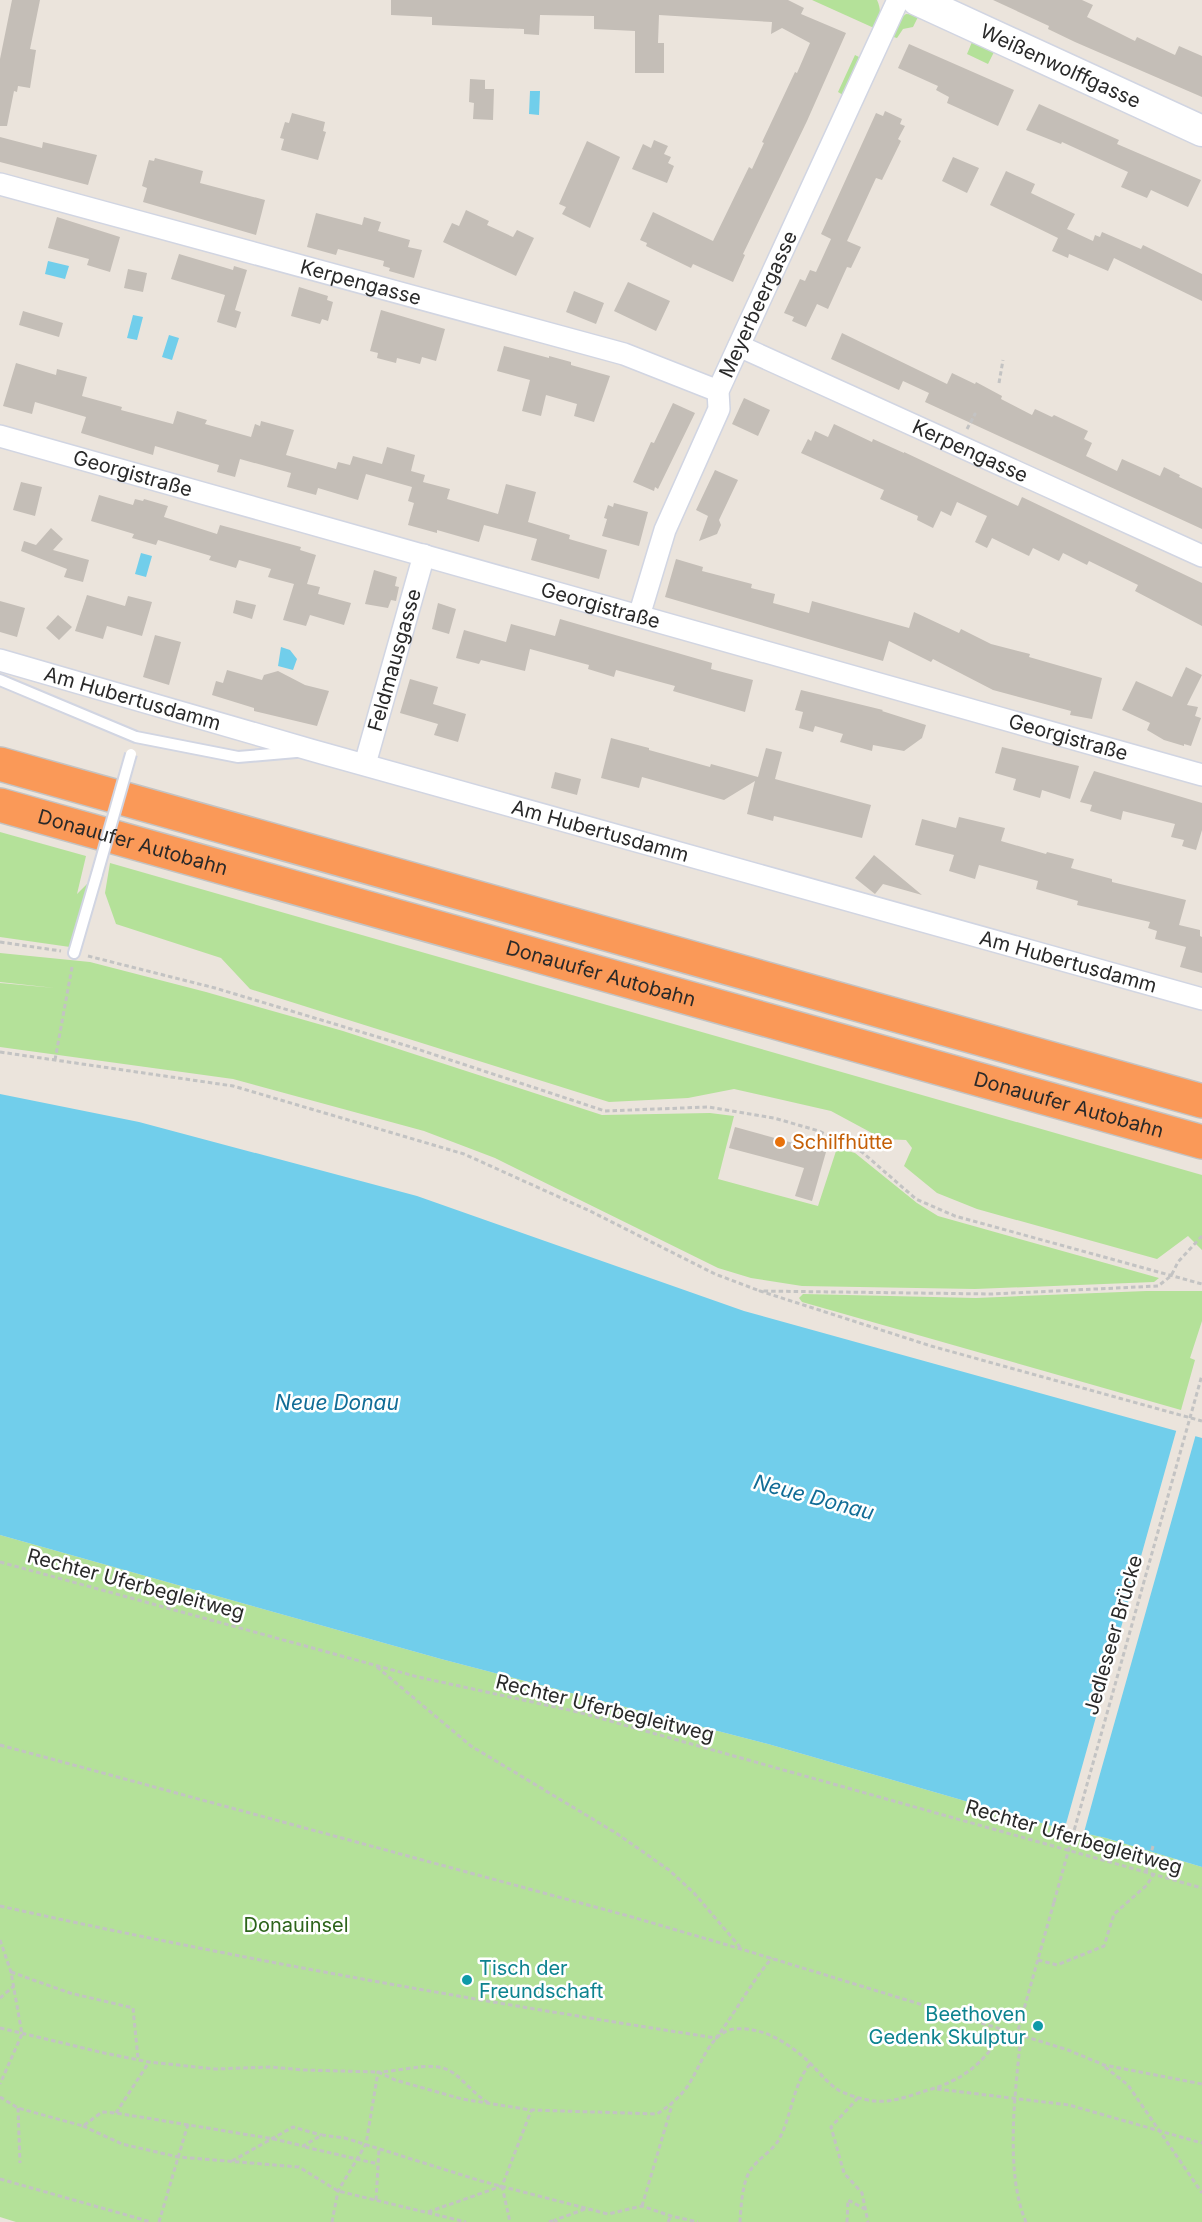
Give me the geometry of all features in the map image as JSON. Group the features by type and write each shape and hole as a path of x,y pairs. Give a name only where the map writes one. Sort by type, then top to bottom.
{"highway":[{"name":"Donauufer Autobahn","path":"0,764 1202,1101"},
{"name":"Donauufer Autobahn","path":"0,805 1202,1142"}],"street":[{"name":"Meyerbeergasse","path":"639,616 664,530 719,409 718,391 898,0"},
{"name":"Weißenwolffgasse","path":"917,0 1202,131"},
{"name":"Kerpengasse","path":"0,184 624,354 718,391"},
{"name":"Kerpengasse","path":"739,346 1202,556"},
{"name":"Georgistraße","path":"0,436 1202,775"},
{"name":"Feldmausgasse","path":"365,764 424,555"},
{"name":"Am Hubertusdamm","path":"0,660 311,750 1202,999"}],"lane":[{"path":"0,680 136,737 238,757 311,750"},
{"path":"74,953 136,737"}],"path":[{"path":"999,383 1003,360"},
{"path":"0,942 74,953 215,988 411,1047 605,1111 708,1107 774,1118 819,1131 862,1152 916,1199 955,1216 1202,1284"},
{"path":"55,1060 74,953"},
{"path":"0,1052 233,1086 464,1154 590,1211 715,1274 760,1291 931,1346 1202,1421"},
{"path":"760,1291 992,1294 1158,1286 1171,1276 1178,1262 1202,1236"},
{"name":"Jedleseer Brücke","path":"1026,2222 1017,2190 1014,2167 1020,2044 1017,2034 1202,1375"},
{"name":"Rechter Uferbegleitweg","path":"0,1562 463,1688 578,1712 1202,1888"},
{"path":"375,1665 471,1746 616,1833 658,1861 694,1893 741,1949"},
{"path":"0,1745 632,1917 1068,2050 1104,2066 1202,2084"},
{"path":"1146,1872 1153,1846"},
{"path":"1038,1960 1057,1965 1104,1946 1114,1914 1147,1886 1153,1874"},
{"path":"0,1906 158,1941 594,2019 716,2038 732,2029 763,2032 773,2035 794,2049 840,2091 858,2098 884,2101 933,2089 950,2082 979,2064 993,2050 1004,2030"},
{"path":"0,1940 11,1972 22,2034 0,2084"},
{"path":"642,2206 672,2105 696,2074 716,2038 734,2015 758,1974 772,1958"},
{"path":"11,1972 70,1993 133,2008 138,2059"},
{"path":"0,1998 14,1986"},
{"path":"0,2028 149,2062 215,2069 271,2067 394,2072 417,2066 448,2070 479,2098 491,2104"},
{"path":"116,2113 149,2062"},
{"path":"740,2222 741,2199 750,2170 778,2142 801,2075 810,2064"},
{"path":"1104,2066 1128,2085 1202,2193"},
{"path":"378,2072 395,2080 462,2099 531,2110 657,2114 672,2105"},
{"path":"332,2222 338,2191 366,2144 378,2072"},
{"path":"933,2089 1076,2107 1202,2143"},
{"path":"0,2097 18,2108 83,2126 122,2144 178,2157 299,2167 338,2191 466,2222"},
{"path":"858,2098 831,2127 844,2173 862,2193 868,2222"},
{"path":"18,2108 20,2163"},
{"path":"510,2222 502,2186 531,2110"},
{"path":"83,2126 102,2112 116,2113 274,2139 378,2164"},
{"path":"159,2222 188,2124"},
{"path":"230,2162 293,2127 322,2135 345,2138 502,2186 608,2214 642,2206 698,2222"},
{"path":"303,2146 322,2135"},
{"path":"376,2200 379,2149"},
{"path":"0,2179 151,2222"},
{"path":"427,2212 502,2186"},
{"path":"847,2222 848,2200 867,2210"},
{"path":"549,2222 590,2208"},
{"path":"669,2222 671,2216"}],"green space":[{"path":"812,0 877,0 879,18 874,28"},
{"path":"906,14 919,15 913,27 903,29 897,38 890,36 901,18"},
{"path":"972,42 994,52 988,64 967,54"},
{"path":"855,55 861,58 843,95 838,92"},
{"path":"0,832 86,856 77,894 87,884 91,886 74,943 70,947 0,937"},
{"path":"110,863 1202,1175 1202,1250 1188,1236 1157,1259 977,1209 937,1193 904,1166 912,1148 906,1140 883,1139 831,1111 734,1089 688,1098 609,1102 250,989 221,958 116,924 105,893"},
{"path":"0,953 90,962 206,992 343,1031 602,1115 710,1113 734,1116 718,1179 818,1206 837,1148 855,1153 917,1203 938,1216 1159,1278 1154,1282 975,1289 802,1286 751,1278 718,1268 495,1158 424,1131 233,1079 0,1047 0,983 55,988 0,982"},
{"path":"1202,1291 1202,1321 1190,1358 1195,1360 1181,1410 802,1302 799,1298 803,1294 976,1298"},
{"name":"Donauinsel","path":"0,1535 441,1659 768,1744 1202,1867 1202,2222 16,2222 0,2217"}],"water":[{"path":"530,91 540,91 539,115 529,114"},
{"path":"48,261 69,266 65,279 45,274"},
{"path":"133,315 143,317 137,340 127,338"},
{"path":"169,335 179,338 172,360 162,357"},
{"path":"141,553 152,556 146,577 135,574"},
{"path":"281,647 290,650 297,659 293,670 278,666"},
{"name":"Neue Donau","path":"0,1094 139,1122 417,1196 744,1311 1202,1438 1202,1867 768,1744 441,1659 0,1535"}],"pier":[{"path":"1177,1428 1196,1434 1083,1836 1064,1831"}],"building":[{"path":"12,0 40,0 30,49 36,50 30,88 18,86 17,92 14,91 7,126 0,126 0,59"},
{"path":"391,0 788,0 804,8 801,14 846,33 807,121 743,254 745,255 733,282 693,264 691,268 646,246 647,243 640,240 653,212 713,241 749,167 752,169 764,143 762,142 810,43 782,28 771,34 772,22 659,15 658,43 664,43 664,73 635,73 635,31 594,29 594,16 540,15 539,35 524,34 524,29 432,25 432,17 391,15"},
{"path":"993,0 1082,0 1093,5 1087,17 1135,41 1137,37 1175,55 1179,46 1202,56 1202,97 1075,42 1048,29 1049,26"},
{"path":"909,44 1014,90 998,126 947,103 949,97 936,90 938,86 898,68"},
{"path":"470,79 485,80 485,89 494,89 493,120 473,119 474,103 469,102"},
{"path":"1039,104 1119,140 1117,144 1201,180 1188,207 1151,190 1147,198 1121,187 1128,172 1062,142 1061,144 1026,130"},
{"path":"885,111 902,119 900,124 905,126 898,139 901,141 882,180 876,178 847,241 861,247 851,268 847,267 828,309 817,304 806,327 792,321 794,317 784,313 800,279 805,281 810,270 816,272 831,239 821,234 876,113 883,116"},
{"path":"292,113 325,122 323,131 326,132 318,160 281,150 284,139 280,138 285,122 289,123"},
{"path":"0,137 42,148 43,142 97,155 88,185 0,162"},
{"path":"654,140 668,146 664,154 671,157 668,163 674,166 667,183 632,169 643,144 651,148"},
{"path":"587,141 620,157 590,228 562,214 566,207 559,204"},
{"path":"953,157 979,168 967,193 942,181"},
{"path":"155,158 203,171 200,183 265,200 256,235 143,202 147,188 142,186 149,160 154,161"},
{"path":"1006,171 1035,184 1031,193 1075,214 1067,229 1093,241 1095,235 1100,237 1102,232 1141,249 1143,245 1202,274 1202,301 1114,258 1108,271 1069,254 1068,258 1052,251 1058,238 990,205"},
{"path":"466,210 489,221 487,225 513,237 517,230 534,238 516,276 443,242 452,223 459,226"},
{"path":"316,213 362,225 364,217 381,222 378,231 410,240 408,247 422,250 414,278 389,271 390,268 383,266 384,261 338,249 336,255 307,247"},
{"path":"57,217 120,237 110,272 87,265 89,259 48,248"},
{"path":"179,254 233,270 234,266 247,270 235,310 241,312 236,328 217,322 225,295 171,279"},
{"path":"128,269 147,273 143,292 124,288"},
{"path":"628,282 670,301 656,331 614,311"},
{"path":"299,287 328,296 327,300 333,302 328,321 322,319 320,324 291,316"},
{"path":"574,291 604,303 596,324 566,312"},
{"path":"381,310 445,329 436,361 422,357 420,364 397,358 396,363 377,358 378,353 370,351"},
{"path":"23,311 63,323 59,337 19,325"},
{"path":"842,333 947,384 952,373 975,384 976,382 1002,396 1001,399 1032,415 1035,409 1088,431 1084,439 1092,443 1086,456 1117,471 1122,459 1160,476 1164,467 1180,475 1179,477 1202,488 1202,529 925,402 929,393 903,381 899,390 831,359"},
{"path":"504,346 571,362 571,365 610,376 594,422 574,416 577,404 546,395 541,416 522,411 530,380 497,371"},
{"path":"16,363 56,375 57,369 87,377 82,396 122,407 121,410 173,424 177,411 207,420 205,424 251,437 255,424 260,426 261,421 294,430 286,455 336,469 338,462 350,465 353,456 382,464 387,447 415,455 411,471 425,475 423,482 450,489 447,499 498,514 506,484 536,492 528,522 570,535 569,539 607,550 599,579 531,560 537,539 484,525 479,542 437,530 437,533 408,525 414,503 408,501 412,487 366,474 358,500 318,488 316,495 287,487 291,473 240,459 235,477 217,472 219,465 155,446 153,455 81,433 86,417 35,402 32,414 3,406"},
{"path":"744,398 770,410 758,436 732,424"},
{"path":"673,403 695,413 658,489 655,487 654,491 633,482 651,442 654,443"},
{"path":"834,424 872,442 873,439 904,452 1018,506 1022,497 1202,583 1202,626 1135,591 1138,585 1089,561 1087,565 1063,553 1059,561 1033,548 1029,556 992,538 987,548 975,542 987,516 957,502 951,516 941,511 933,528 917,520 918,516 880,499 884,490 801,453 808,439 811,441 815,431 828,437"},
{"path":"715,470 738,480 719,520 721,525 717,534 699,541 708,516 696,510"},
{"path":"21,482 42,487 35,516 13,510"},
{"path":"99,495 133,505 135,499 143,501 144,499 168,506 164,517 217,534 220,525 301,547 300,550 316,555 307,584 320,587 318,594 351,603 344,625 310,615 306,626 283,620 294,584 268,577 271,569 239,560 236,568 209,560 211,556 158,540 156,545 132,538 134,534 91,521"},
{"path":"614,503 648,512 639,546 602,536 608,505 613,507"},
{"path":"51,528 63,539 53,550 89,560 83,582 64,577 67,569 21,551 24,541 36,545"},
{"path":"676,559 703,567 702,571 752,584 751,588 775,594 773,603 809,613 812,601 909,628 914,612 959,633 961,629 991,644 1030,654 1029,657 1102,678 1092,719 1070,715 1071,711 993,690 933,659 931,662 889,641 883,661 665,597"},
{"path":"374,570 397,577 395,586 399,587 396,601 391,600 388,608 365,604"},
{"path":"87,595 125,606 128,596 152,602 142,636 107,626 103,639 75,631"},
{"path":"236,600 256,605 252,619 233,613"},
{"path":"0,601 25,608 17,637 0,632"},
{"path":"438,603 456,609 449,634 432,629"},
{"path":"58,615 72,627 59,640 46,628"},
{"path":"560,619 712,663 711,669 753,680 745,712 673,691 675,686 616,670 614,677 588,669 589,665 530,649 525,671 481,660 479,664 456,658 464,630 506,642 511,624 555,636"},
{"path":"155,635 181,642 169,685 143,677"},
{"path":"1186,667 1202,675 1187,705 1198,707 1195,716 1201,718 1191,746 1164,740 1147,730 1150,723 1122,710 1136,681 1172,697"},
{"path":"227,670 262,680 264,675 278,671 305,685 329,691 317,726 254,711 254,708 212,695 216,681 223,683"},
{"path":"410,679 438,687 433,704 466,714 458,742 434,735 438,724 400,713"},
{"path":"801,690 883,710 926,725 922,738 904,751 873,745 872,751 840,742 843,734 815,726 813,732 799,728 803,712 795,710"},
{"path":"611,738 710,767 711,764 758,777 766,748 782,752 775,779 871,805 862,838 774,816 773,821 747,814 755,781 724,800 642,777 639,788 601,778"},
{"path":"1002,747 1079,766 1070,799 1042,790 1040,798 1013,790 1016,779 995,773"},
{"path":"1094,771 1202,803 1202,830 1196,850 1182,846 1184,840 1171,837 1175,824 1123,811 1121,820 1090,811 1092,805 1080,802"},
{"path":"555,772 581,779 577,795 551,788"},
{"path":"959,817 1005,828 1001,841 1046,854 1047,852 1074,859 1071,868 1112,879 1112,882 1186,900 1179,925 1200,930 1202,973 1180,967 1186,947 1155,939 1157,931 1148,928 1150,922 1077,905 1078,901 1036,889 1038,881 979,865 975,879 949,871 954,855 915,845 922,819 956,828"},
{"path":"874,855 922,895 883,884 875,894 855,878"},
{"path":"735,1127 826,1152 812,1201 795,1196 804,1168 729,1148"}],"place":[{"name":"Schilfhütte","path":"780,1142"},
{"name":"Tisch der Freundschaft","path":"467,1980"},
{"name":"Beethoven Gedenk Skulptur","path":"1038,2026"}]}
